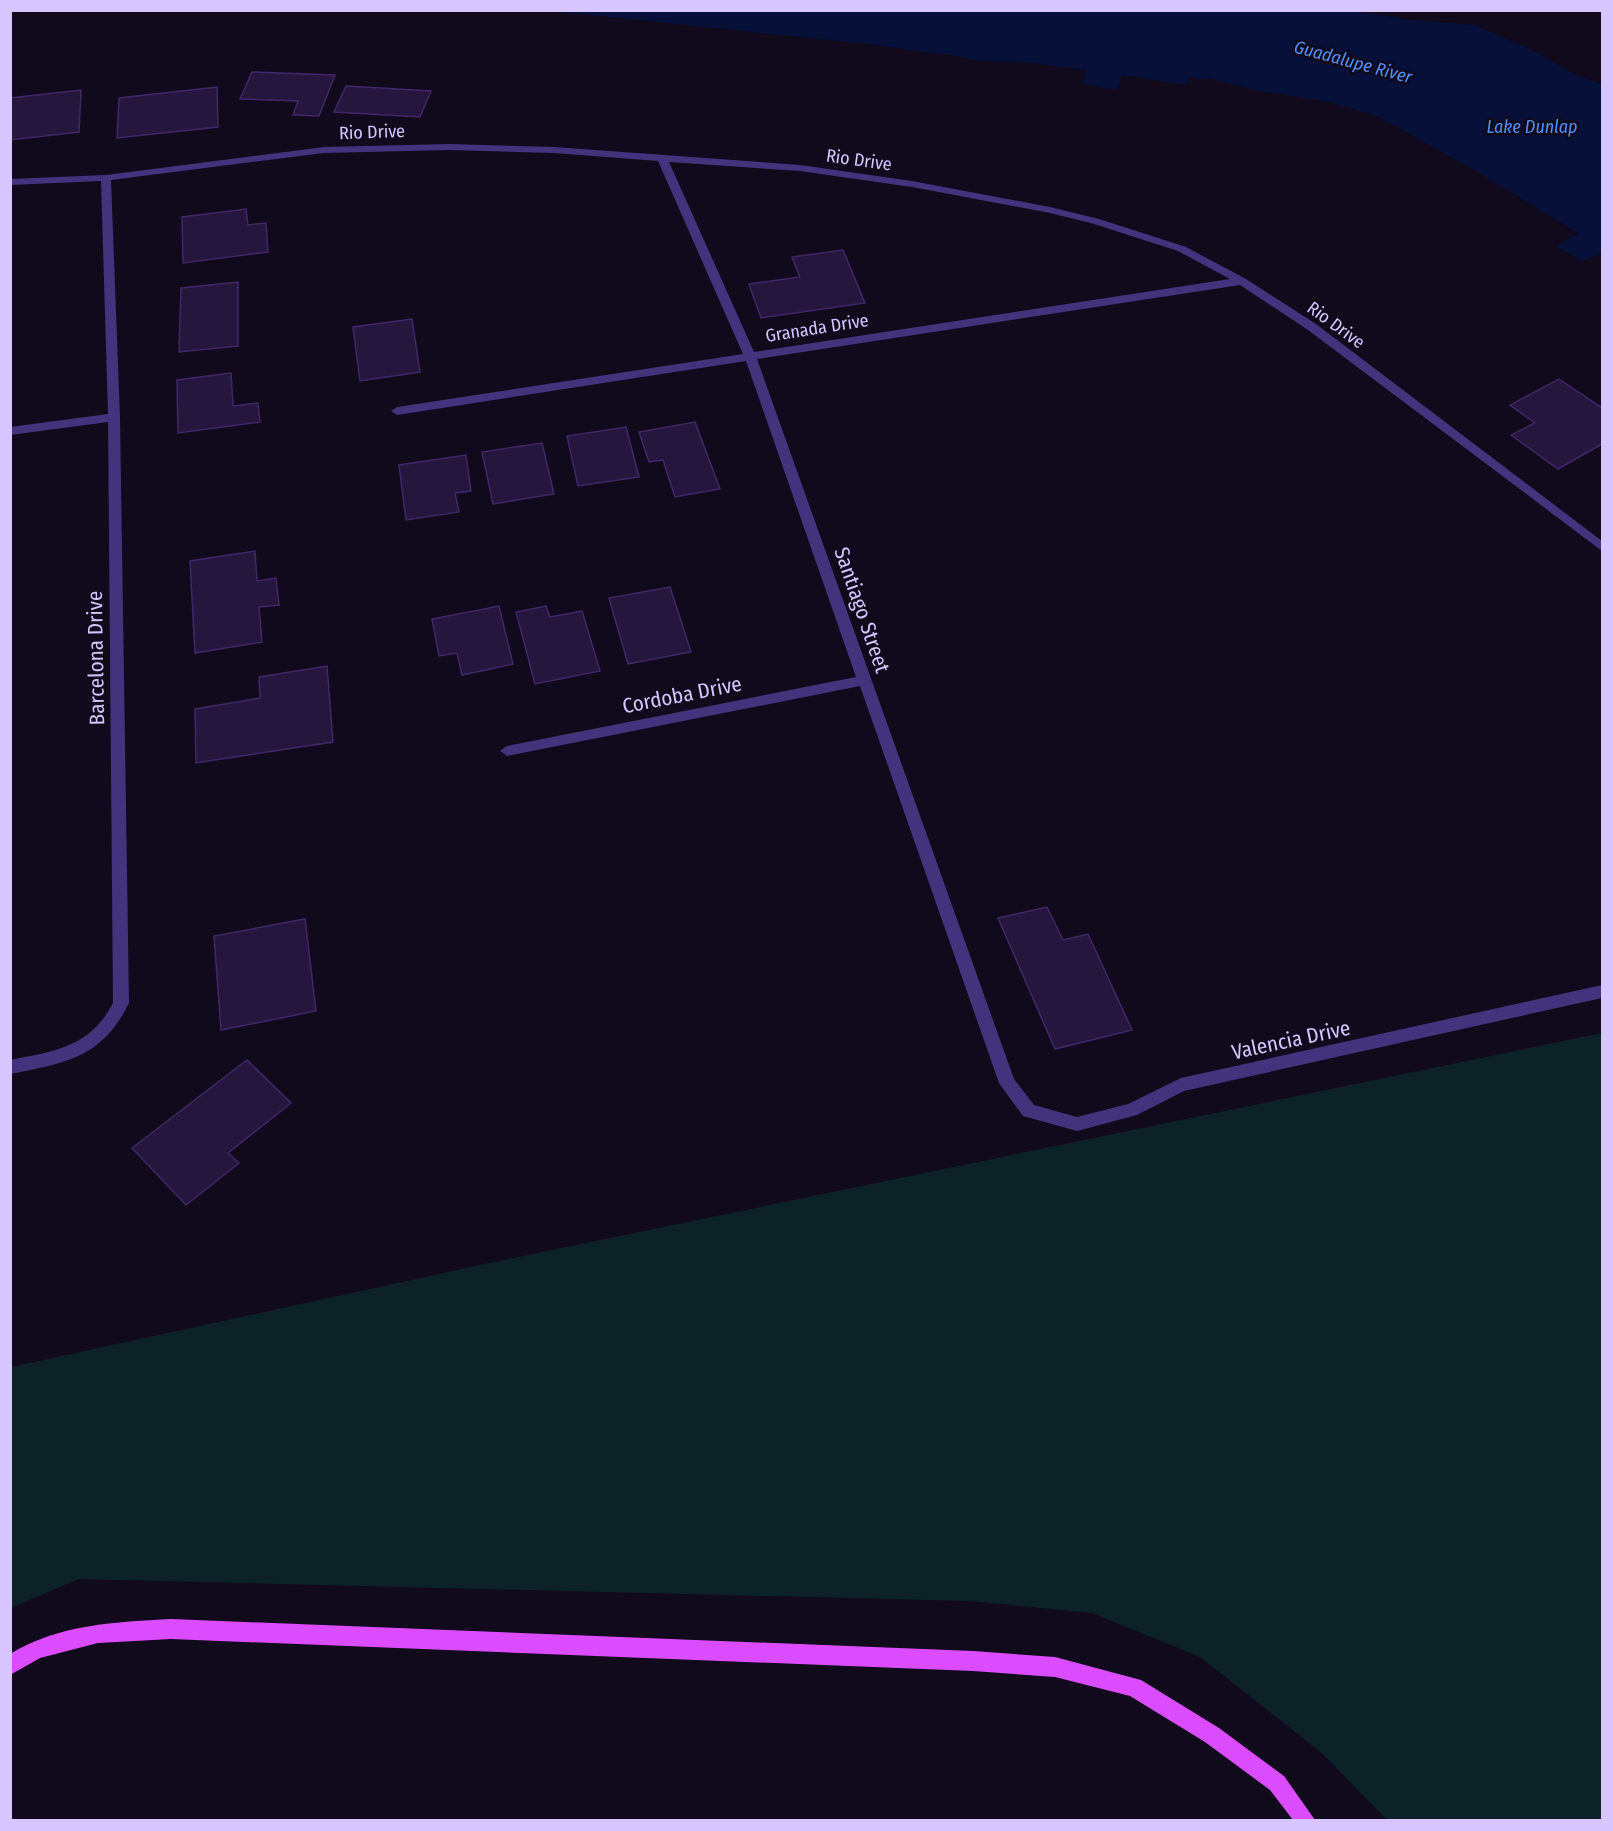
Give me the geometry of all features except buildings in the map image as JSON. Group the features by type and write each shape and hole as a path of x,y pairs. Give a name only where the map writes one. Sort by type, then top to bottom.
{"main road":[{"path":"10,1665 36,1649 98,1632 171,1629 1055,1666 1134,1687 1144,1693 1212,1736 1276,1783 1305,1821"}],"street":[{"name":"Rio Drive","path":"10,182 106,178 324,150 449,147 662,157 800,168 1003,200 1095,221 1164,243 1213,264 1242,280 1312,327 1602,547"},
{"name":"Santiago Street","path":"662,157 750,357 1007,1083"},
{"name":"Barcelona Drive","path":"10,1067 69,1055 85,1047 114,1019 121,1003 114,417 106,178"},
{"name":"Granada Drive","path":"397,411 1242,280"},
{"path":"10,431 114,417"},
{"name":"Cordoba Drive","path":"507,751 865,680"},
{"name":"Valencia Drive","path":"1007,1083 1029,1111 1077,1124 1131,1110 1181,1085 1602,992"}],"green space":[{"path":"1602,1033 1602,1820 1387,1820 1323,1754 1200,1657 1092,1613 971,1601 79,1579 11,1608 11,1367 494,1262"}],"water":[{"name":"Lake Dunlap","path":"551,11 1354,11 1411,20 1475,25 1530,49 1576,75 1602,84 1602,252 1583,262 1556,246 1578,233 1469,167 1377,116 1328,102 1259,91 1207,78 1206,80 1189,77 1186,85 1122,75 1117,90 1082,84 1086,70 1024,62 978,61 868,44"}],"water label":[{"name":"Guadalupe River","path":"1353,62"}]}
